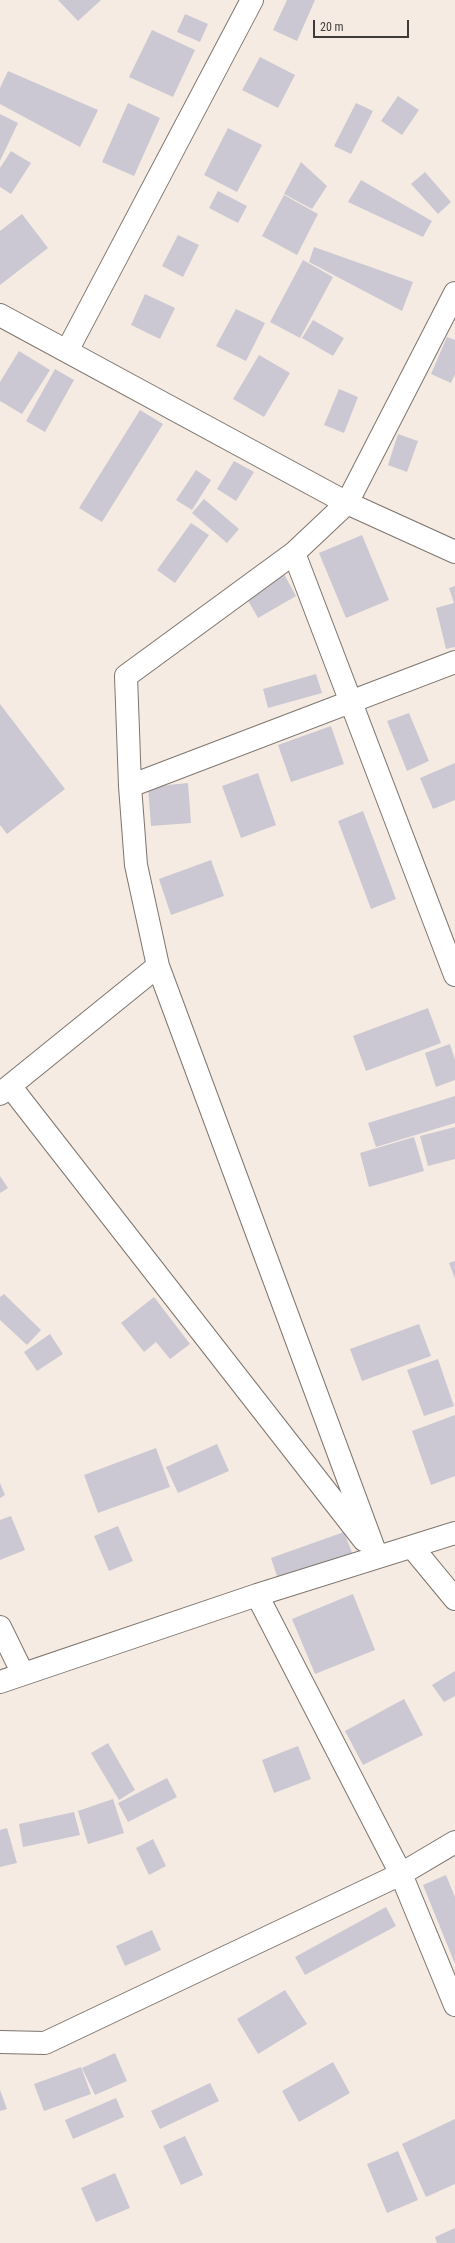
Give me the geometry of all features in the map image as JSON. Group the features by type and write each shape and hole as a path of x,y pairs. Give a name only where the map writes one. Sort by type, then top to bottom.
{"street":[{"path":"67,351 252,0"},
{"path":"377,1557 158,966 136,865 130,786 126,676 294,553 347,503 455,293"},
{"path":"0,315 347,503 455,552"},
{"path":"294,553 455,975"},
{"path":"130,786 455,662"},
{"path":"158,966 5,1090 377,1557"},
{"path":"0,1682 257,1595 455,1533"},
{"path":"412,1547 455,1599"},
{"path":"257,1595 401,1874 455,2005"},
{"path":"0,1627 23,1674"},
{"path":"0,2042 45,2043 401,1874 455,1842"}],"building":[{"path":"58,0 101,0 78,21"},
{"path":"287,0 315,0 297,41 273,30"},
{"path":"185,14 208,24 200,42 177,32"},
{"path":"152,30 195,50 173,97 129,77"},
{"path":"260,57 295,75 278,108 242,90"},
{"path":"8,71 98,110 80,147 0,104 0,88"},
{"path":"398,96 419,110 402,135 381,121"},
{"path":"128,103 160,118 134,176 102,162"},
{"path":"356,103 373,111 351,154 334,146"},
{"path":"0,114 18,123 0,161"},
{"path":"228,128 262,145 237,192 204,175"},
{"path":"11,151 31,163 11,194 0,187 0,168"},
{"path":"301,162 327,186 312,209 284,194"},
{"path":"425,172 451,202 438,214 411,184"},
{"path":"361,180 432,221 423,237 348,202"},
{"path":"218,191 247,206 238,223 209,208"},
{"path":"284,195 318,214 297,255 262,236"},
{"path":"22,214 48,248 0,285 0,231"},
{"path":"178,235 199,245 183,277 162,266"},
{"path":"314,247 413,282 402,311 309,262"},
{"path":"303,260 333,277 300,338 270,322"},
{"path":"145,294 175,308 160,339 131,325"},
{"path":"236,309 265,323 246,361 216,346"},
{"path":"313,320 344,338 333,356 302,338"},
{"path":"447,337 455,340 455,374 451,383 431,374"},
{"path":"19,351 50,370 22,414 0,401 0,382"},
{"path":"259,355 290,373 264,417 233,399"},
{"path":"55,369 74,380 45,432 26,421"},
{"path":"339,389 358,397 344,433 324,425"},
{"path":"140,410 163,424 102,522 79,508"},
{"path":"398,434 418,441 407,472 388,465"},
{"path":"234,461 254,472 236,501 217,489"},
{"path":"196,470 211,480 192,510 176,500"},
{"path":"204,499 239,529 227,543 192,513"},
{"path":"191,523 209,535 175,583 157,570"},
{"path":"362,535 389,600 346,618 319,553"},
{"path":"284,574 296,596 258,618 246,597"},
{"path":"455,586 455,647 446,649 436,608 454,603 449,588"},
{"path":"316,674 322,693 268,708 263,689"},
{"path":"0,704 65,789 7,834 0,825"},
{"path":"409,713 429,761 407,771 387,721"},
{"path":"331,726 344,764 291,782 278,745"},
{"path":"455,763 455,800 433,809 420,778"},
{"path":"258,773 276,825 241,838 222,786"},
{"path":"188,783 191,823 151,826 148,787"},
{"path":"363,811 396,899 371,909 338,821"},
{"path":"211,860 224,896 171,915 159,879"},
{"path":"428,1008 441,1043 366,1071 353,1036"},
{"path":"450,1044 455,1060 455,1080 436,1087 425,1053"},
{"path":"455,1096 455,1123 376,1147 368,1123"},
{"path":"455,1127 455,1159 428,1166 420,1136"},
{"path":"414,1137 424,1171 369,1187 360,1153"},
{"path":"0,1176 8,1188 0,1193"},
{"path":"455,1261 455,1279 449,1263"},
{"path":"4,1294 41,1330 27,1345 0,1320 0,1297"},
{"path":"154,1297 190,1344 170,1359 156,1342 144,1352 121,1323"},
{"path":"419,1324 431,1356 362,1381 350,1349"},
{"path":"50,1334 63,1354 37,1371 24,1352"},
{"path":"438,1359 454,1406 424,1416 407,1370"},
{"path":"455,1415 455,1476 431,1485 412,1431"},
{"path":"217,1444 229,1471 178,1493 166,1467"},
{"path":"156,1448 170,1487 98,1513 84,1475"},
{"path":"0,1483 5,1495 0,1498"},
{"path":"11,1516 25,1550 0,1560 0,1520"},
{"path":"118,1526 133,1561 109,1571 94,1536"},
{"path":"344,1532 353,1555 278,1579 271,1558"},
{"path":"353,1594 375,1650 315,1674 292,1619"},
{"path":"455,1671 455,1696 444,1702 432,1685"},
{"path":"404,1699 423,1735 363,1765 345,1731"},
{"path":"108,1743 135,1790 119,1800 91,1753"},
{"path":"298,1746 311,1779 274,1793 262,1760"},
{"path":"167,1778 177,1797 128,1822 118,1803"},
{"path":"113,1799 124,1833 88,1844 78,1811"},
{"path":"74,1812 80,1835 23,1847 19,1824"},
{"path":"7,1828 17,1863 0,1867 0,1830"},
{"path":"153,1839 166,1866 149,1875 136,1848"},
{"path":"446,1875 455,1897 455,1964 423,1885"},
{"path":"386,1907 396,1926 305,1975 295,1957"},
{"path":"152,1930 161,1950 125,1966 116,1946"},
{"path":"285,1990 307,2024 258,2054 237,2019"},
{"path":"115,2053 127,2081 95,2095 82,2068"},
{"path":"333,2062 350,2093 299,2122 282,2091"},
{"path":"81,2067 91,2094 44,2111 34,2084"},
{"path":"210,2083 219,2101 160,2129 151,2111"},
{"path":"0,2090 7,2109 0,2111"},
{"path":"116,2098 124,2117 73,2139 65,2120"},
{"path":"455,2119 455,2184 426,2197 402,2144"},
{"path":"185,2136 203,2175 181,2185 163,2146"},
{"path":"398,2151 418,2200 387,2213 367,2164"},
{"path":"115,2173 130,2208 96,2222 81,2188"},
{"path":"455,2228 455,2243 437,2243 435,2237"}]}
